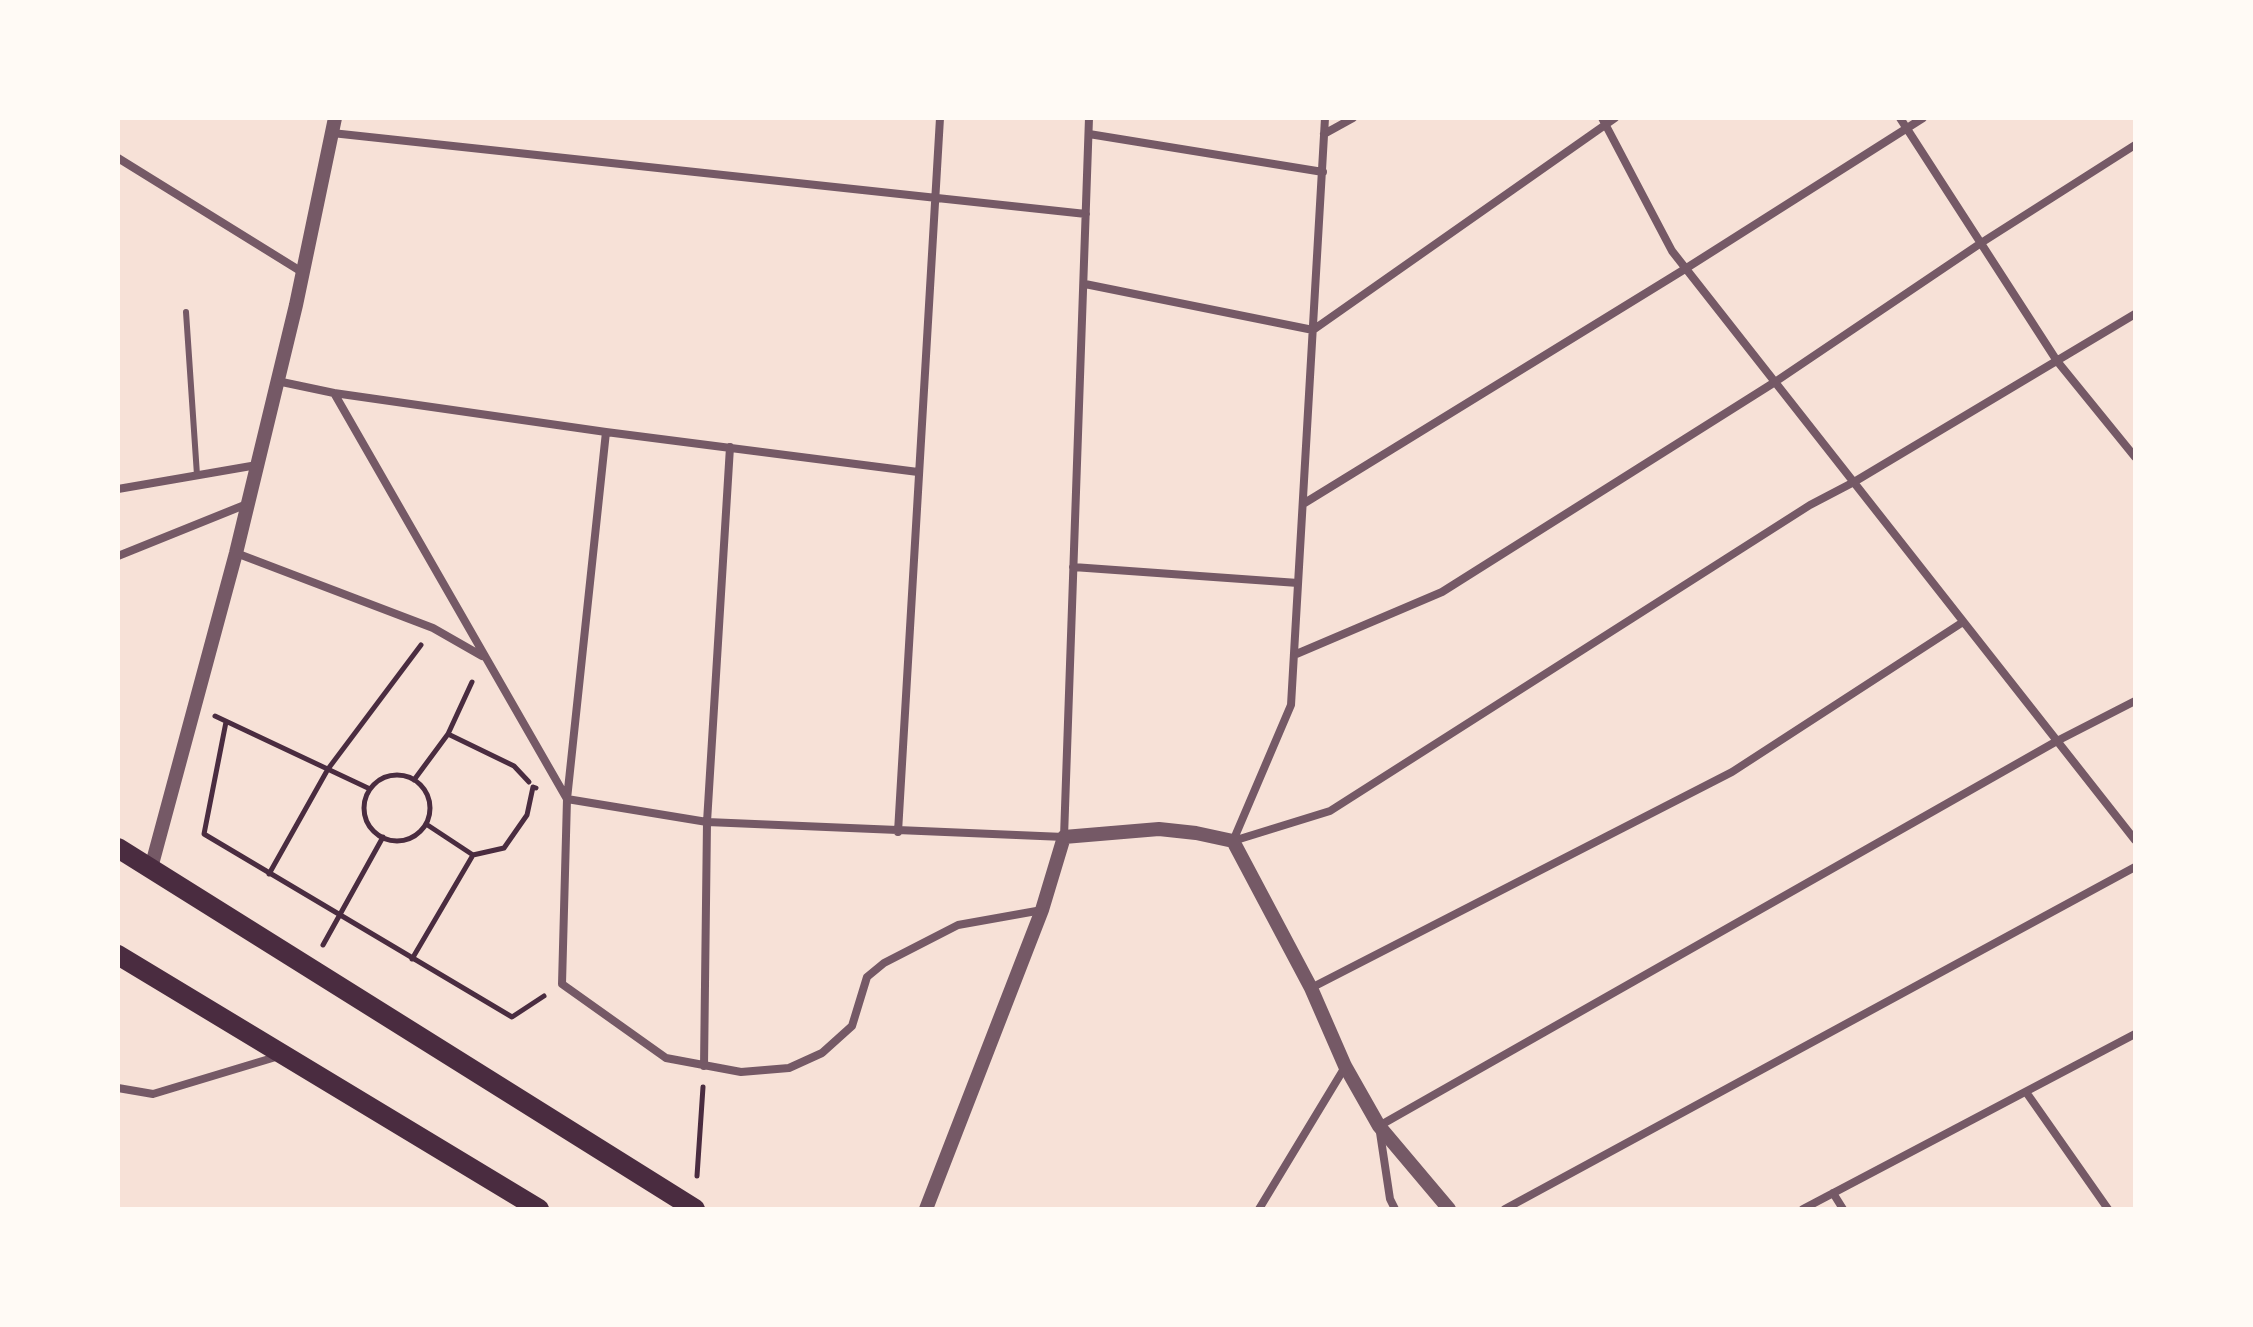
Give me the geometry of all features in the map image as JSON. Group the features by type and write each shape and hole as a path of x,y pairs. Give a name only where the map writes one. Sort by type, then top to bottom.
{"main road":[{"path":"118,848 695,1209"},
{"path":"118,955 528,1206"}],"street":[{"path":"898,832 940,118"},
{"path":"926,1209 1042,910 1064,837 1089,118"},
{"path":"1233,841 1291,705 1325,118"},
{"path":"1324,134 1353,118"},
{"path":"1085,284 1313,330 1603,121 1615,118"},
{"path":"1900,118 2057,361 2135,457"},
{"path":"1303,504 1923,118"},
{"path":"1603,121 1672,251 1685,269 2135,840"},
{"path":"151,868 258,465 333,126 1086,214"},
{"path":"1089,134 1323,172"},
{"path":"1294,655 1442,592 1775,382 1981,243 2135,145"},
{"path":"118,158 302,272"},
{"path":"567,799 707,822 1064,837 1159,829 1233,841 1330,811 1810,505 1854,482 2135,314"},
{"path":"277,381 334,393 606,432 918,472"},
{"path":"334,393 567,799"},
{"path":"606,432 567,799 562,984 666,1058 741,1072 789,1068 822,1053 852,1026 867,977 884,963 958,925 1042,910"},
{"path":"704,1066 707,822 730,447"},
{"path":"118,489 258,465"},
{"path":"118,556 247,504"},
{"path":"236,553 433,628 484,657"},
{"path":"1073,567 1298,583"},
{"path":"1311,988 1732,772 1963,622"},
{"path":"1379,1126 2057,741 2135,701"},
{"path":"1233,841 1311,988 1345,1066 1379,1126 1449,1209"},
{"path":"1505,1209 2135,867"},
{"path":"1803,1209 2135,1034"},
{"path":"118,1088 153,1094 283,1054"},
{"path":"1259,1209 1345,1066"},
{"path":"2026,1092 2108,1209"},
{"path":"1379,1126 1390,1199 1395,1209"},
{"path":"1833,1193 1843,1209"}],"lane":[{"path":"186,312 197,475"}],"path":[{"path":"269,874 328,769 433,628"},
{"path":"414,780 448,734 484,657"},
{"path":"194,707 370,789"},
{"path":"226,722 204,834 512,1017 562,984"},
{"path":"448,734 514,766 533,787 567,799"},
{"path":"399,775 414,780 427,792 430,803 426,824 410,838 383,837 372,829 367,819 366,798 370,789 388,777 399,775"},
{"path":"426,824 473,855 504,848 527,815 533,787"},
{"path":"310,967 383,837"},
{"path":"412,959 473,855"},
{"path":"697,1177 704,1066"}]}
